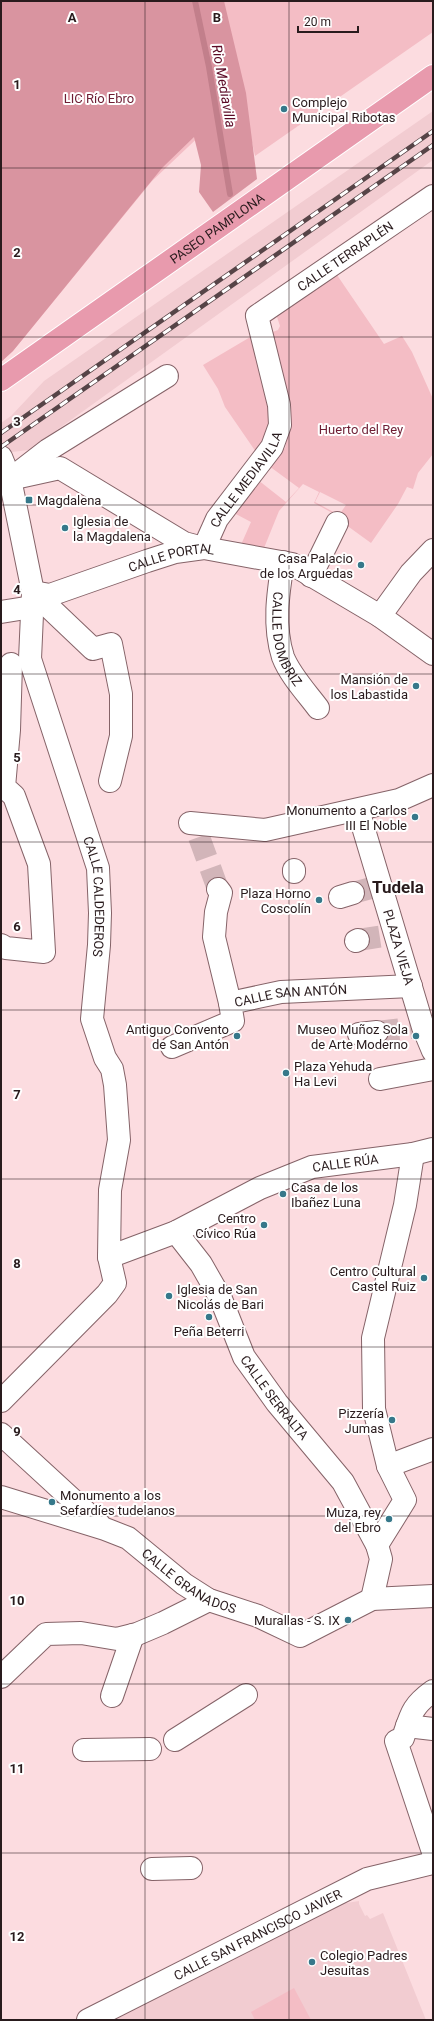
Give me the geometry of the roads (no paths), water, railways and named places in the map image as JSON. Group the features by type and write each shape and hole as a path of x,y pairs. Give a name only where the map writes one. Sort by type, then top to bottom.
{"main road":[{"name":"PASEO PAMPLONA","path":"1,380 433,76"}],"street":[{"name":"CALLE TERRAPLÉN","path":"257,316 433,196"},
{"name":"CALLE MEDIAVILLA","path":"204,548 217,519 272,447 280,425 279,405 257,316"},
{"path":"6,482 48,450 167,376"},
{"name":"CALLE CALDEDEROS","path":"1,457 32,599 14,663 98,868 100,913 99,945 92,1019 105,1058 112,1069 115,1084 119,1140 110,1190 109,1257 115,1283 107,1294 1,1401"},
{"path":"6,482 60,468 184,543 204,548"},
{"path":"311,576 337,523"},
{"name":"CALLE PORTAL","path":"32,599 50,595 175,552 204,548 292,564 380,616 433,654"},
{"path":"380,616 411,573 433,550"},
{"name":"CALLE DOMBRIZ","path":"283,562 278,596 277,628 283,657 293,674 318,708"},
{"path":"1,612 32,599 93,649 111,644 121,694 121,736 110,781"},
{"path":"1,945 6,948 44,952 40,864 14,796 4,792 14,663"},
{"path":"195,830 265,830 286,827 399,800 433,785"},
{"name":"PLAZA VIEJA","path":"358,810 378,887 433,1051"},
{"path":"222,880 221,893 216,912 214,937 230,1003"},
{"name":"CALLE SAN ANTÓN","path":"172,1047 233,1021 230,1003 281,992 411,986"},
{"path":"380,1079 433,1069"},
{"path":"372,1599 379,1552 405,1500 388,1466 374,1409 373,1338 405,1205 423,1151"},
{"name":"CALLE RÚA","path":"109,1257 143,1246 176,1232 260,1188 312,1167 423,1151"},
{"name":"CALLE SERRALTA","path":"176,1232 201,1264 222,1300 244,1357 277,1403 343,1482 379,1552"},
{"path":"1,1434 105,1529"},
{"path":"388,1466 433,1449"},
{"name":"CALLE GRANADOS","path":"1,1497 105,1529 128,1538 184,1584 209,1600 258,1616 300,1636 372,1599 433,1596"},
{"path":"1,1677 46,1634 81,1633 117,1639 133,1635 163,1623 209,1600"},
{"path":"112,1696 133,1635"},
{"path":"433,1691 418,1701 409,1717 403,1738 396,1741 433,1852"},
{"path":"175,1740 246,1695"},
{"path":"407,1726 433,1729"},
{"path":"84,1750 150,1749"},
{"name":"CALLE SAN FRANCISCO JAVIER","path":"88,2020 367,1879 433,1863"},
{"path":"152,1869 191,1868"}],"waterway":[{"name":"Rio Mediavilla","path":"195,1 209,67 230,194"}],"tunnel":[{"path":"199,837 218,889"},
{"path":"353,893 375,887"},
{"path":"358,940 391,935"},
{"path":"377,1032 419,1027"}],"railway":[{"path":"1,433 433,131"},
{"path":"1,447 433,145"}],"place":[{"name":"Complejo Municipal Ribotas","path":"284,109"},
{"name":"Magdalena","path":"29,500"},
{"name":"Iglesia de la Magdalena","path":"65,528"},
{"name":"Casa Palacio de los Arguedas","path":"361,565"},
{"name":"Mansión de los Labastida","path":"416,686"},
{"name":"Monumento a Carlos III El Noble","path":"415,817"},
{"name":"Plaza Horno Coscolín","path":"319,900"},
{"name":"Antiguo Convento de San Antón","path":"237,1036"},
{"name":"Museo Muñoz Sola de Arte Moderno","path":"416,1036"},
{"name":"Plaza Yehuda Ha Levi","path":"286,1073"},
{"name":"Casa de los Ibañez Luna","path":"283,1194"},
{"name":"Centro Cívico Rúa","path":"264,1225"},
{"name":"Centro Cultural Castel Ruiz","path":"424,1278"},
{"name":"Iglesia de San Nicolás de Bari","path":"169,1296"},
{"name":"Peña Beterri","path":"209,1317"},
{"name":"Pizzería Jumas","path":"392,1420"},
{"name":"Monumento a los Sefardíes tudelanos","path":"52,1502"},
{"name":"Muza, rey del Ebro","path":"389,1519"},
{"name":"Murallas - S. IX","path":"348,1620"},
{"name":"Colegio Padres Jesuitas","path":"312,1962"}],"district":[{"name":"Tudela","path":"398,887"}],"park label":[{"name":"LIC Río Ebro","path":"99,98"},
{"name":"Huerto del Rey","path":"361,429"}]}
